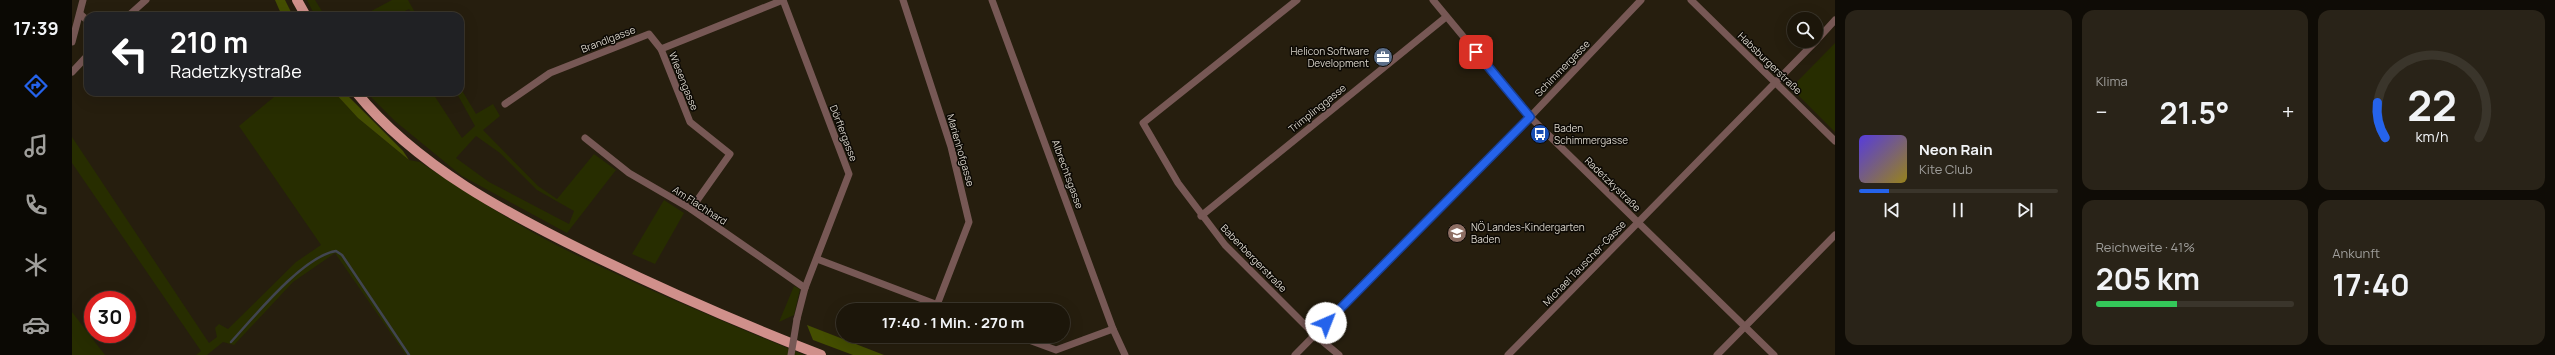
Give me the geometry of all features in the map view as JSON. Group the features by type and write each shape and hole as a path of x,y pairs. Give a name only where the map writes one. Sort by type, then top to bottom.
{"main road":[{"path":"298,0 304,12"},
{"path":"360,96 379,117 417,151 460,182 514,214 659,287 821,355"}],"street":[{"path":"72,42 83,0"},
{"path":"661,49 783,0"},
{"name":"Dörflergasse","path":"783,0 849,174 805,288 791,355"},
{"name":"Marienhofgasse","path":"903,0 951,148 970,222 938,303"},
{"name":"Albrechtsgasse","path":"992,0 1113,330 1125,355"},
{"name":"Babenbergerstraße","path":"1297,0 1143,123 1178,183 1201,216 1225,245 1315,334 1339,355"},
{"name":"Radetzkystraße","path":"1433,0 1530,117 1774,355"},
{"name":"Schimmergasse","path":"1295,355 1530,117 1641,0"},
{"name":"Habsburgerstraße","path":"1691,0 1777,82 1835,141"},
{"path":"132,12 142,1"},
{"path":"80,14 84,17"},
{"name":"Trimplinggasse","path":"1201,216 1446,16"},
{"name":"Michael Tauscher-Gasse","path":"1823,33 1835,20"},
{"name":"Brandlgasse","path":"505,104 550,73 649,34 661,49"},
{"name":"Michael Tauscher-Gasse","path":"1508,355 1809,48"},
{"name":"Wiesengasse","path":"661,49 690,122 730,154 692,209"},
{"path":"72,72 84,59"},
{"name":"Am Flachhard","path":"584,138 629,173 692,209 805,288"},
{"path":"1717,355 1835,235"},
{"path":"817,259 932,303"},
{"path":"1037,343 1056,350 1113,330"}],"green space":[{"path":"275,0 285,0 291,12 280,12"},
{"path":"307,0 315,0 322,12 313,12"},
{"path":"392,0 408,0 415,12 411,12 409,9 403,12 370,12"},
{"path":"1835,43 1835,132 1791,88"},
{"path":"464,94 476,114 493,104 500,116 483,130 538,186 557,199 594,154 616,170 567,233 462,176 396,122 370,96 435,96 462,138 475,126 458,96 464,96","holes":["476,136 500,153 537,190 574,211 569,224 489,182 456,158"]},
{"path":"275,96 338,96 358,118 409,160 420,162 489,206 560,247 651,290 804,355 406,355 335,253 293,282 234,345 223,342 207,355 196,355 201,351 72,163 72,137 209,343 217,337 215,328 219,324 228,329 296,262 321,245 239,126"},
{"path":"338,96 348,96 403,151 409,160 358,118"},
{"path":"664,200 684,213 655,264 632,254"},
{"path":"794,286 800,289 794,315 779,322"},
{"path":"72,312 84,328 84,343 96,343 105,355 72,355"},
{"path":"807,325 836,336 836,343 853,343 884,355 853,355 813,340"}],"waterway":[{"path":"231,342 294,275 323,255 336,251 342,255 409,355"}],"place":[{"name":"Helicon Software Development","path":"1383,57"},
{"name":"Baden Schimmergasse","path":"1540,134"},
{"name":"NÖ Landes-Kindergarten Baden","path":"1457,233"}],"route":[{"path":"1326,323 1530,117 1476,52"}]}
